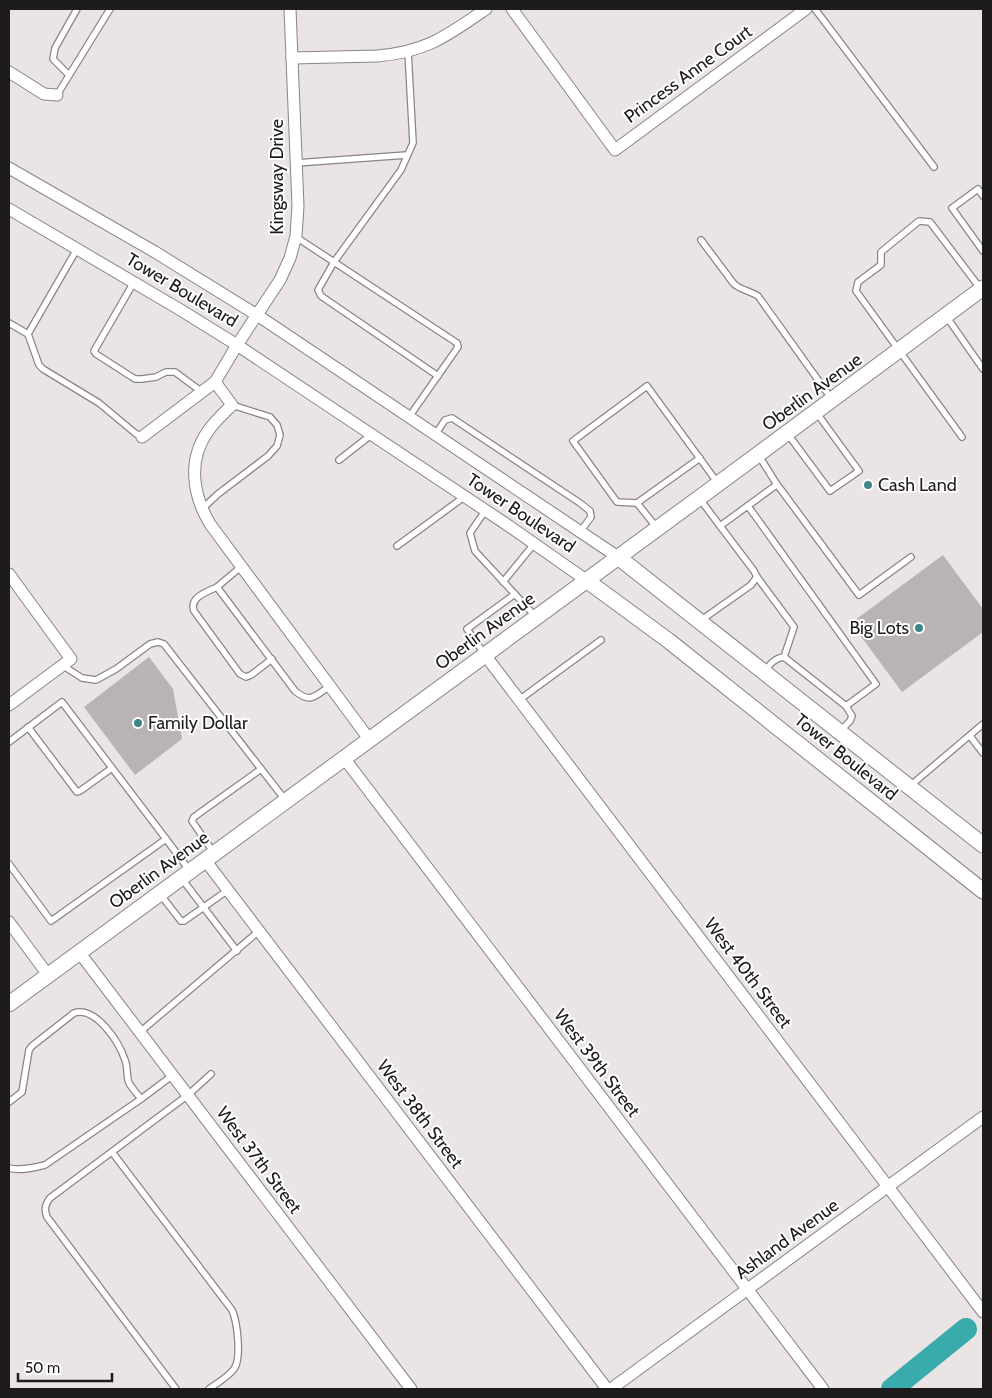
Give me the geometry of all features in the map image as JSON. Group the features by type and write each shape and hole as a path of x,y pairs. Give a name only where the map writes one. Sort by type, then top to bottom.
{"street":[{"name":"Kingsway Drive","path":"142,437 215,382 280,280 290,258 296,236 298,206 290,9"},
{"path":"292,58 377,56 408,51 429,45 441,39 486,9"},
{"name":"Princess Anne Court","path":"512,9 615,150 806,9"},
{"path":"9,72 44,94 57,95"},
{"name":"Tower Boulevard","path":"9,168 155,252 257,315 618,557 983,845"},
{"name":"Tower Boulevard","path":"9,209 237,345 586,580 669,641 983,891"},
{"name":"Oberlin Avenue","path":"9,1004 982,289"},
{"path":"215,382 232,405 207,432 195,462 197,493 202,509 210,524 369,739"},
{"path":"9,574 67,662 9,705"},
{"name":"West 40th Street","path":"485,654 983,1312"},
{"name":"West 39th Street","path":"344,758 823,1389"},
{"name":"West 38th Street","path":"209,856 228,890 259,932 607,1389"},
{"path":"9,922 48,975"},
{"name":"West 37th Street","path":"79,952 411,1389"},
{"name":"Ashland Avenue","path":"611,1389 983,1117"}],"lane":[{"path":"69,76 54,59 55,48 77,9"},
{"path":"57,95 110,9"},
{"path":"815,9 934,167"},
{"path":"408,51 413,143 401,170 334,262 318,290 322,296 438,376"},
{"path":"296,163 407,155"},
{"path":"983,196 978,189 952,208 983,251"},
{"path":"962,437 856,291 858,282 881,265 881,252 919,221 930,222 982,289"},
{"path":"296,236 457,343 458,347 409,417"},
{"path":"701,240 734,284 758,296 832,400"},
{"path":"28,334 77,249"},
{"path":"134,282 94,351 135,378 156,377 166,372 175,372 202,392"},
{"path":"946,316 983,369"},
{"path":"9,323 28,334 39,365 43,369 99,403 135,434 142,437"},
{"path":"700,458 637,502 617,502 573,442 647,386 700,458 719,484"},
{"path":"202,509 218,494 268,456 277,446 280,435 277,424 270,417 232,405"},
{"path":"787,433 830,491 859,471 816,412"},
{"path":"435,434 445,420 452,418 580,503 590,511 591,517 580,532"},
{"path":"339,460 371,435"},
{"path":"758,455 776,483 859,596 912,557"},
{"path":"720,526 776,483"},
{"path":"397,546 464,497"},
{"path":"699,498 794,628 784,657"},
{"path":"637,502 657,528"},
{"path":"748,506 876,684 846,706"},
{"path":"485,511 470,533 475,551 536,617"},
{"path":"503,582 534,544"},
{"path":"242,566 217,587 198,596 192,605 194,611 240,674 246,677 252,675 272,659"},
{"path":"700,621 751,586 757,576"},
{"path":"217,587 295,691 302,697 307,698 313,697 330,686"},
{"path":"485,654 467,629 514,594"},
{"path":"519,700 601,640"},
{"path":"67,662 82,678 96,680 116,669 150,644 158,642 164,644 286,801"},
{"path":"764,671 779,657 784,657 846,706 852,716 840,732"},
{"path":"9,742 62,702 166,839 204,907 237,951"},
{"path":"910,786 983,724"},
{"path":"28,727 77,792 112,768"},
{"path":"970,736 983,753"},
{"path":"209,856 192,821 194,817 261,769"},
{"path":"9,864 51,921 166,839"},
{"path":"160,893 181,921 228,890"},
{"path":"140,1032 259,932"},
{"path":"9,1102 22,1092 29,1050 32,1046 37,1040 74,1013 80,1011 93,1015 119,1045 126,1062 127,1076 130,1084 141,1099"},
{"path":"176,1389 45,1212 46,1204 50,1198 188,1096 211,1074"},
{"path":"10,1168 30,1168 45,1165 173,1076"},
{"path":"112,1152 232,1310 236,1318 237,1364 234,1370 210,1389"}],"building":[{"name":"Big Lots","path":"943,555 983,609 983,632 902,692 851,623"},
{"name":"Family Dollar","path":"149,657 173,689 182,739 135,775 84,707"}],"waterway":[{"path":"892,1389 966,1329"}],"place":[{"name":"Cash Land","path":"868,485"},
{"name":"Big Lots","path":"919,628"},
{"name":"Family Dollar","path":"138,723"}]}
